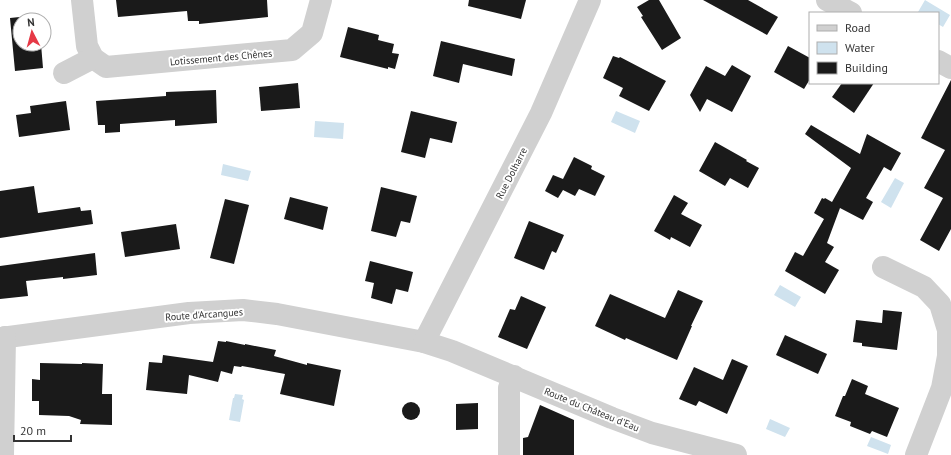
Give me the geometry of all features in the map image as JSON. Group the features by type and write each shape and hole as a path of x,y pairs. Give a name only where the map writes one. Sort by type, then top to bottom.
{"street":[{"path":"64,73 93,58 87,46 82,0"},
{"name":"Lotissement des Chênes","path":"93,58 106,67 292,50 312,33 321,0"},
{"name":"Rue Dolharre","path":"424,342 541,113 590,0"},
{"path":"827,0 849,12"},
{"path":"939,62 951,68"},
{"path":"883,267 924,287 940,304 948,330 948,356 942,388 916,455"},
{"name":"Route d'Arcangues","path":"3,337 189,312 242,310 277,314 424,342 452,351"},
{"path":"3,337 3,455"},
{"name":"Route du Château d'Eau","path":"452,351 612,418 652,433 736,455"},
{"path":"509,455 509,388 514,376"}],"water":[{"path":"925,0 950,15 943,27 939,25 939,12 918,12"},
{"path":"616,111 640,121 635,133 611,122"},
{"path":"315,121 344,123 343,139 314,137"},
{"path":"223,164 251,171 248,181 221,175"},
{"path":"895,178 904,183 891,208 881,202"},
{"path":"780,285 801,297 795,307 774,295"},
{"path":"235,394 243,395 242,399 244,400 240,422 229,420"},
{"path":"770,419 790,428 785,437 766,429"},
{"path":"871,437 891,445 888,454 867,446"}],"building":[{"path":"116,0 267,0 268,17 199,24 199,21 188,21 187,11 118,17"},
{"path":"469,0 526,0 521,19 468,6"},
{"path":"649,0 659,0 681,38 662,50 641,17 643,16 637,7"},
{"path":"703,0 748,0 778,17 767,35"},
{"path":"10,18 12,18 12,39"},
{"path":"348,27 379,35 378,40 394,44 392,53 399,54 395,69 388,67 388,69 340,57"},
{"path":"441,41 515,59 512,76 463,64 459,83 433,76"},
{"path":"788,46 809,57 809,81 804,89 774,72"},
{"path":"13,52 42,52 43,68 15,71"},
{"path":"613,56 620,57 666,81 649,111 619,96 623,88 603,78"},
{"path":"732,65 751,76 732,112 707,99 700,112 690,95 706,66 725,76"},
{"path":"951,80 951,229 939,251 920,240 943,198 924,188 945,150 921,138"},
{"path":"298,83 300,108 261,111 259,87"},
{"path":"841,84 873,84 854,113 832,97"},
{"path":"216,90 217,123 175,126 175,120 120,124 120,132 105,133 105,125 98,125 96,101 166,96 166,92"},
{"path":"66,101 70,130 19,137 16,115 31,113 30,106"},
{"path":"411,111 457,122 452,143 430,138 425,158 401,152"},
{"path":"811,125 860,154 867,134 901,153 891,171 884,167 866,198 873,202 863,220 840,208 827,243 834,247 825,262 839,270 825,294 785,271 795,252 803,256 824,219 814,213 822,198 832,202 851,168 805,134"},
{"path":"715,142 759,168 748,188 730,178 725,186 699,171"},
{"path":"574,157 592,166 591,169 605,176 595,196 579,189 575,196 563,190 558,198 545,191 553,175 563,179"},
{"path":"34,186 38,213 80,207 81,211 91,210 93,224 0,238 0,191"},
{"path":"381,187 417,196 410,223 401,221 396,237 371,231"},
{"path":"674,195 688,203 681,214 702,225 690,247 671,237 670,240 654,231"},
{"path":"290,197 328,207 323,230 284,219"},
{"path":"225,199 249,205 234,264 210,258"},
{"path":"529,221 564,235 556,253 552,251 544,270 514,258"},
{"path":"176,224 180,249 125,257 121,232"},
{"path":"95,253 97,275 26,281 28,296 0,299 0,266"},
{"path":"370,261 413,272 408,292 396,289 392,304 371,298 374,283 365,281"},
{"path":"678,290 703,301 677,360 626,338 625,340 595,326 610,294 665,318"},
{"path":"521,296 546,307 527,349 498,337 510,309 515,310"},
{"path":"883,310 902,312 897,350 862,346 862,343 853,342 856,320 882,323"},
{"path":"785,335 827,354 818,374 776,355"},
{"path":"218,341 226,341 276,350 274,356 307,365 307,363 341,370 334,406 280,394 285,374 242,366 234,366 232,374 221,371 218,382 189,375 187,394 146,390 149,362 162,363 163,355 213,362"},
{"path":"732,359 748,366 727,414 699,401 696,406 679,399 694,367 723,380"},
{"path":"40,363 103,364 102,394 112,394 112,425 80,424 81,420 69,416 39,415 39,401 32,401 32,379 40,380"},
{"path":"852,379 868,386 865,394 899,408 887,437 872,431 870,434 850,426 851,422 835,416"},
{"path":"411,402 417,405 420,411 417,417 411,420 405,417 402,411 405,405"},
{"path":"478,403 478,429 456,430 456,404"},
{"path":"540,405 574,420 574,455 523,455 523,438 528,437"}]}
